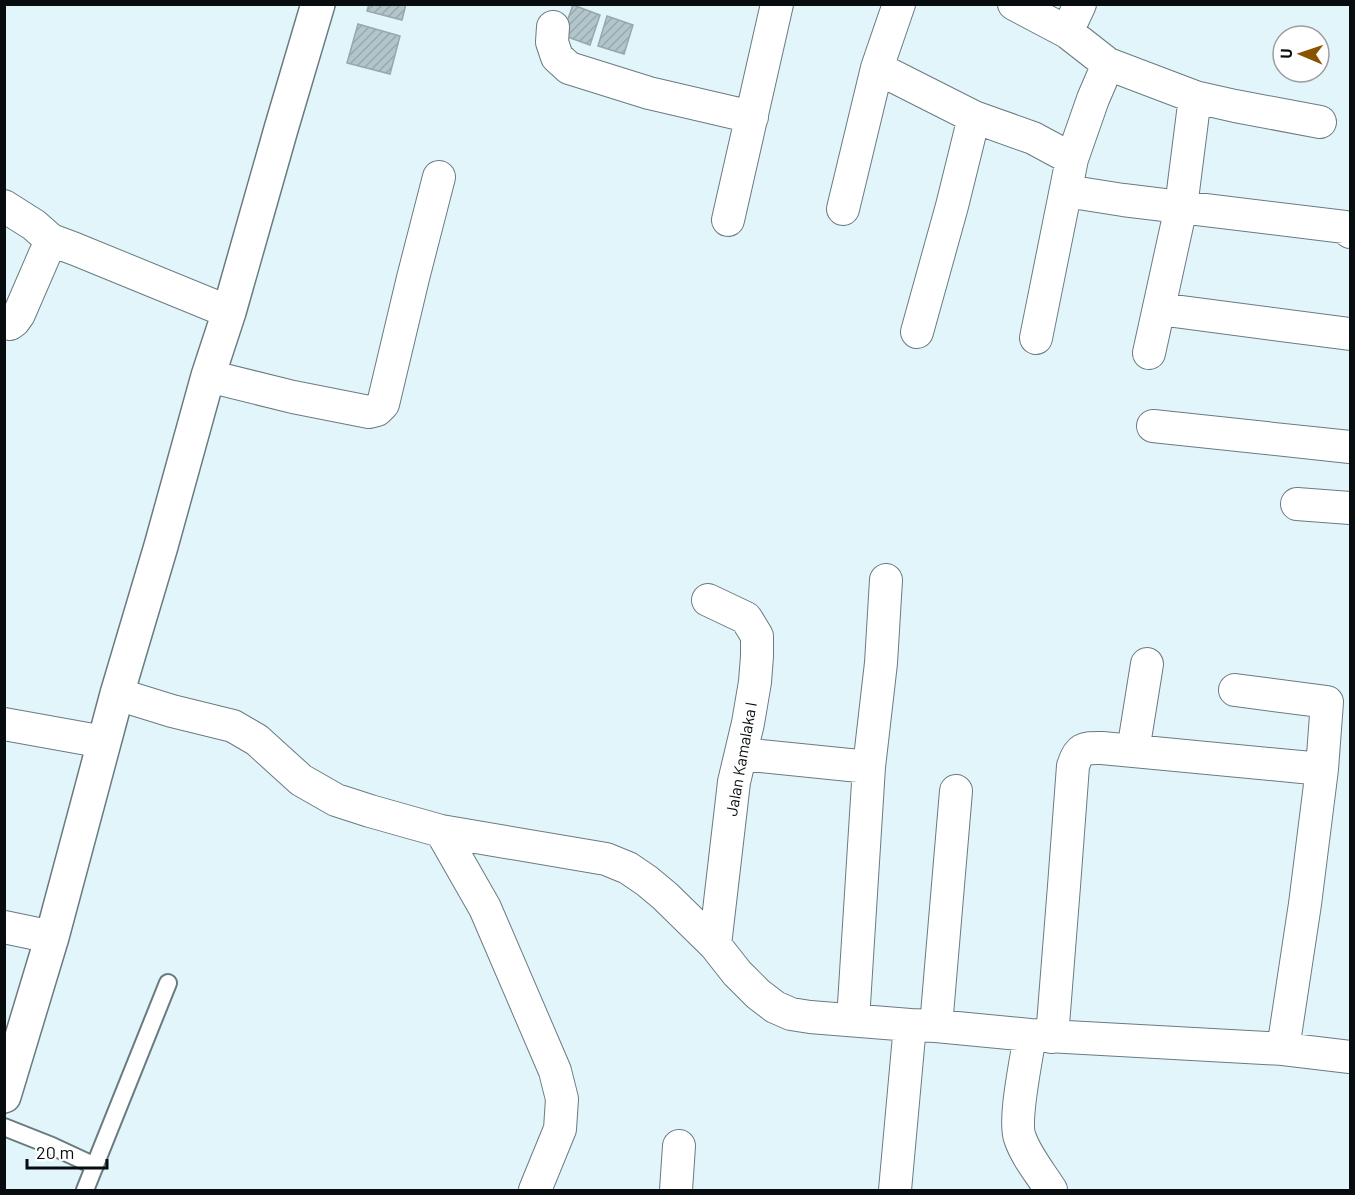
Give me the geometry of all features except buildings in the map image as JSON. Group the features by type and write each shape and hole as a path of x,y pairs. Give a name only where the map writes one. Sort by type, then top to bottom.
{"street":[{"path":"4,1096 52,937 117,694 208,376 229,312 280,129 318,4"},
{"path":"728,220 777,4"},
{"path":"843,208 877,68 899,4"},
{"path":"1014,4 1074,18 1108,64 1196,97 1320,122"},
{"path":"553,27 552,42 557,57 568,68 649,93 752,117"},
{"path":"1036,338 1072,159 1108,64"},
{"path":"877,68 974,117 1033,138 1072,159"},
{"path":"1149,353 1180,207 1196,97"},
{"path":"917,332 974,117"},
{"path":"208,376 293,397 369,412 377,410 383,404 412,278 439,177"},
{"path":"1066,191 1345,227 1350,232"},
{"path":"4,206 34,225 51,240 229,312"},
{"path":"4,323 10,324 19,314 51,240"},
{"path":"1159,309 1350,334"},
{"path":"1153,426 1350,447"},
{"path":"1297,504 1350,508"},
{"path":"853,1020 869,767 881,663 886,580"},
{"name":"Jalan Kamalaka I","path":"708,600 746,618 757,636 755,682 734,782 715,945"},
{"path":"1133,751 1147,664"},
{"path":"1235,690 1339,702 1322,769 1283,1049"},
{"path":"117,694 233,726 257,740 301,780 336,800 441,831 606,859 628,868 665,896 715,945 737,973 758,994 775,1007 791,1014 1041,1036 1283,1049 1350,1057"},
{"path":"4,724 104,742"},
{"path":"1051,1191 1018,1135 1018,1116 1041,1036 1064,885 1072,766 1077,754 1086,748 1322,769"},
{"path":"741,754 869,767"},
{"path":"895,1191 923,1026 956,791"},
{"path":"441,831 485,908 555,1071 562,1099 560,1129 535,1191"},
{"path":"4,927 52,937"},
{"path":"676,1191 679,1146"}],"lane":[{"path":"85,1191 168,983"},
{"path":"4,1127 95,1166"}]}
